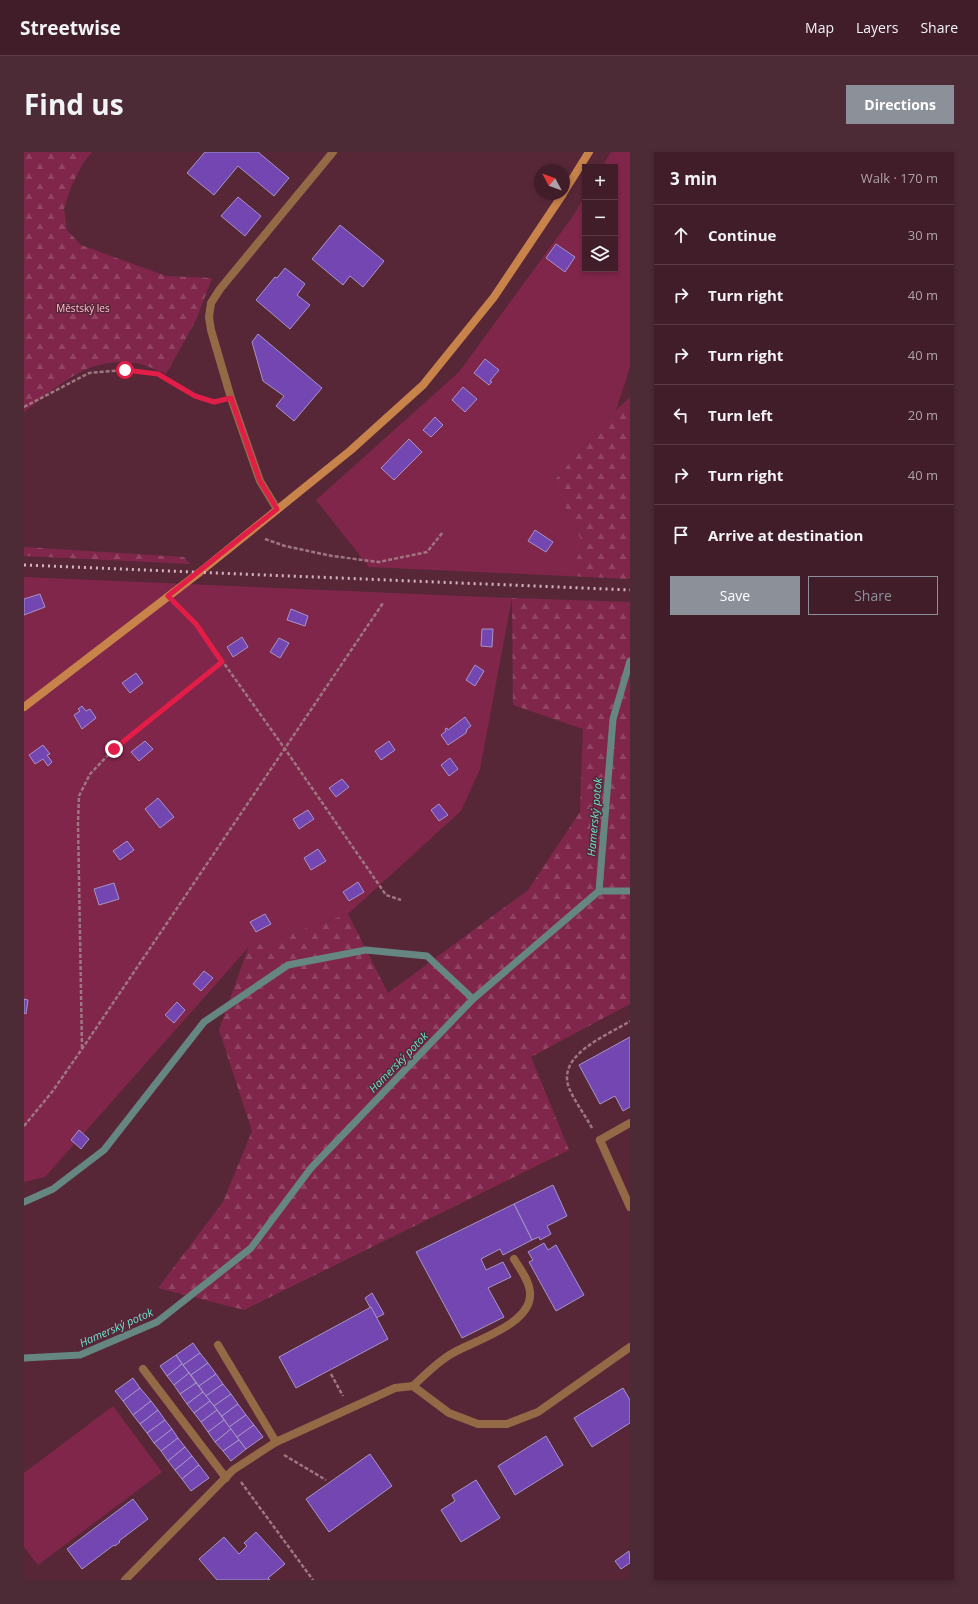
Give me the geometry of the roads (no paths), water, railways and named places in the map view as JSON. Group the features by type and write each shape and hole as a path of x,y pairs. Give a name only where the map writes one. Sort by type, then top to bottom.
{"street":[{"path":"277,509 260,481 231,398 211,330 209,317 211,303 220,289 332,152"},
{"path":"570,182 589,152"},
{"path":"24,707 247,534 351,450 423,385 494,297 558,200"},
{"path":"630,1123 600,1140 630,1207"},
{"path":"125,1580 233,1470 276,1442 395,1388 413,1386 452,1353 495,1333 518,1318 528,1305 530,1292 527,1280 514,1259"},
{"path":"218,1345 276,1442"},
{"path":"413,1386 449,1413 461,1418 478,1424 507,1424 538,1412 630,1347"},
{"path":"143,1368 226,1478"}],"waterway":[{"name":"Hamerský potok","path":"24,1358 80,1355 157,1322 251,1248 311,1168 473,999 599,891 613,719 630,661"},
{"path":"599,891 630,891"},
{"path":"24,1202 53,1189 104,1150 204,1022 288,965 366,950 427,956 473,999"}],"railway":[{"path":"24,565 630,590"}],"park label":[{"name":"Městský les","path":"83,308"}]}
